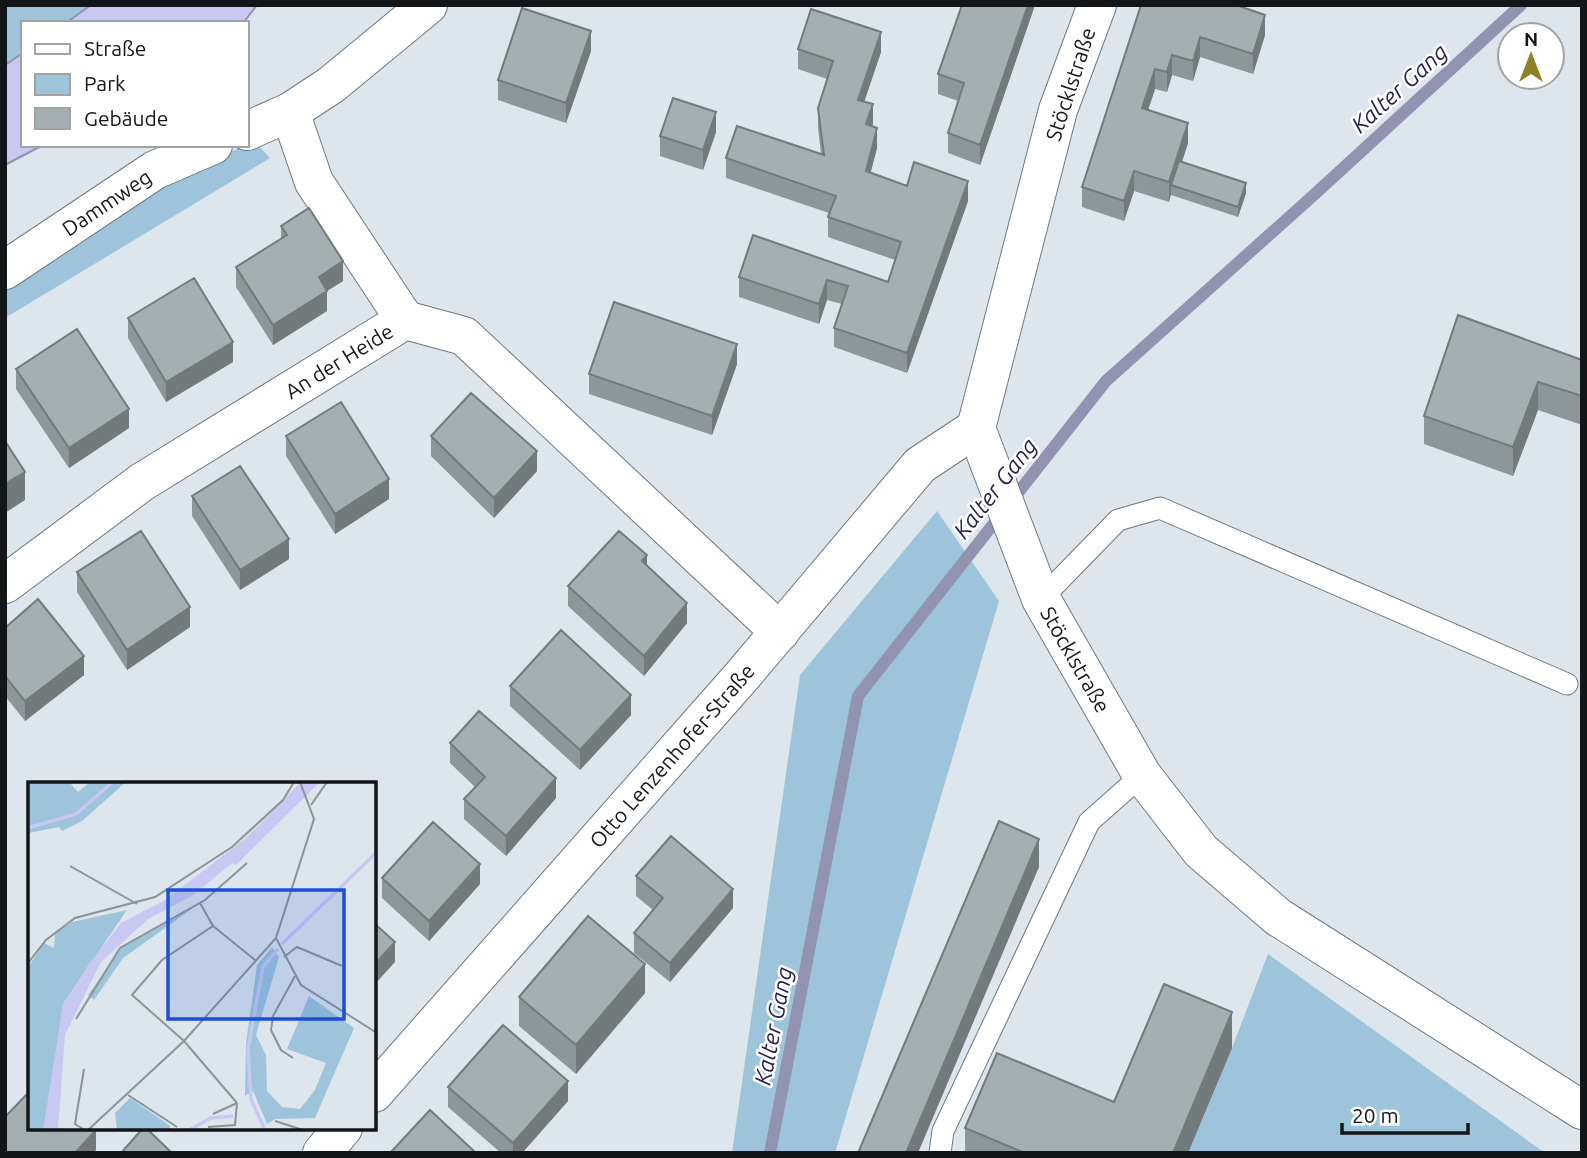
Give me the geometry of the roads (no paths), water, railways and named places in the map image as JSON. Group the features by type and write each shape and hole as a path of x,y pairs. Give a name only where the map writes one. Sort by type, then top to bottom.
{"street":[{"path":"248,131 290,112 331,85 428,5"},
{"name":"Stöcklstraße","path":"1097,5 1058,110 976,428 1041,599 1143,775 1201,851 1278,917 1582,1110"},
{"path":"290,112 314,182 405,320"},
{"name":"Dammweg","path":"5,270 155,170 208,147"},
{"name":"An der Heide","path":"5,584 142,482 405,320 464,336 780,632"},
{"name":"Otto Lenzenhofer-Straße","path":"376,1091 780,632 920,466 976,428"},
{"path":"322,1153 341,1130"}],"lane":[{"path":"1041,599 1118,520 1160,508 1567,684"},
{"path":"940,1153 943,1131 1089,822 1143,775"}],"waterway":[{"name":"Kalter Gang","path":"770,1153 858,696 1106,381 1521,5"}]}
